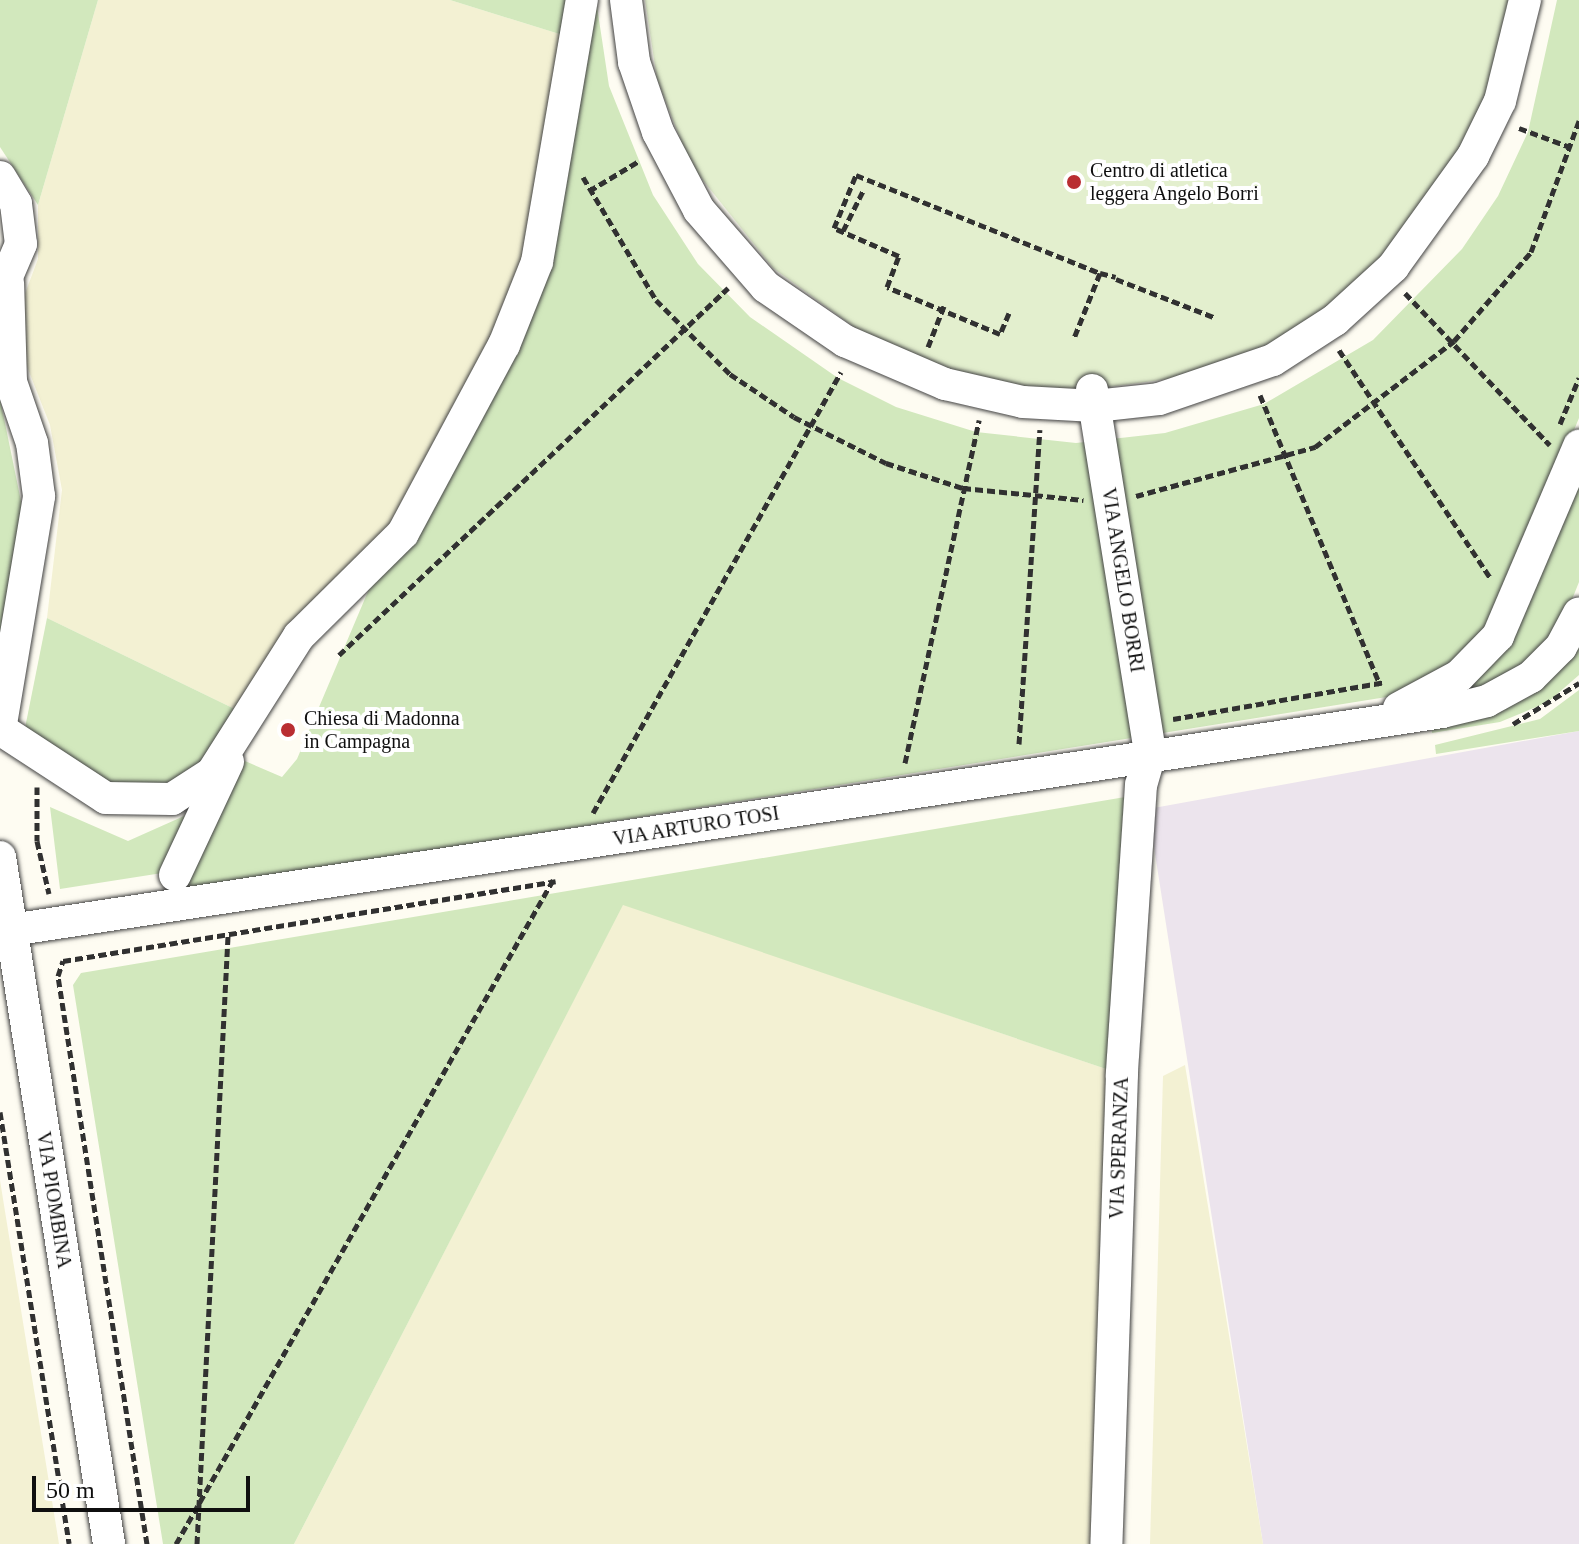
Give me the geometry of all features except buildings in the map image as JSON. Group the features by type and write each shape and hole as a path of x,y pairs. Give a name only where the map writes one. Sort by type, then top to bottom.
{"street":[{"path":"175,875 243,732 299,636 403,533 504,345 537,262 582,0"},
{"path":"626,0 634,62 666,146 699,210 748,269 805,318 855,347 918,374 984,395 1042,403 1094,398 1159,399 1248,369 1323,327 1386,273 1438,212 1492,118 1525,0"},
{"path":"0,177 20,224 4,288 5,376 32,443 39,496 0,729 38,758 106,798 172,799 212,773 243,732"},
{"name":"VIA ANGELO BORRI","path":"1094,398 1148,739"},
{"name":"VIA ARTURO TOSI","path":"1381,716 1459,676 1498,636 1565,446"},
{"name":"VIA ARTURO TOSI","path":"11,930 572,845 1148,739 1442,712 1511,690 1553,656 1579,613"},
{"name":"VIA SPERANZA","path":"1106,1544 1122,1074 1141,785 1148,739"},
{"name":"VIA PIOMBINA","path":"0,857 109,1544"}],"path":[{"path":"1492,118 1570,147"},
{"path":"589,191 666,146"},
{"path":"1009,313 1000,334 887,287 899,256 834,228 856,175 1216,318"},
{"path":"843,232 864,189"},
{"path":"339,655 748,269"},
{"path":"1074,338 1082,311 1100,273"},
{"path":"1386,273 1565,446"},
{"path":"918,374 943,309"},
{"path":"1323,327 1493,583"},
{"path":"176,1544 855,347"},
{"path":"1248,369 1380,683"},
{"path":"1545,460 1565,446 1579,378"},
{"path":"905,763 984,395"},
{"path":"1019,744 1042,403"},
{"path":"1487,596 1499,569"},
{"path":"1148,739 1394,678"},
{"path":"1005,746 1034,741"},
{"path":"38,758 44,890 59,895"},
{"path":"889,765 919,760"},
{"path":"579,813 610,808"},
{"path":"197,1544 228,936"},
{"path":"58,976 147,1544"},
{"path":"0,1112 69,1544"}],"shaded area":[{"path":"98,0 450,0 569,37 546,187 501,323 385,545 245,714 47,618 62,490 50,425 19,346 20,307 38,259 38,205"},
{"path":"1579,731 1579,1544 1263,1544 1148,809"},
{"path":"623,904 1115,1072 1100,1544 294,1544"},
{"path":"1185,1065 1263,1544 1150,1544 1163,1076"},
{"path":"0,1180 3,1199 59,1544 0,1544"}],"green space":[{"path":"0,0 98,0 38,205 0,147"},
{"path":"450,0 575,0 569,37"},
{"path":"596,0 609,86 653,195 698,264 750,317 838,378 896,407 976,432 1076,443 1165,433 1264,404 1373,340 1462,249 1498,196 1528,132 1557,0 1579,0 1579,418 1500,608 1469,652 1399,695 180,891 245,761 282,777 297,759 372,582 504,345"},
{"name":"Centro di atletica leggera Angelo Borri","path":"645,0 1509,0 1491,87 1457,164 1362,281 1276,342 1183,377 1079,391 1000,385 883,348 773,268 690,164 657,79"},
{"path":"0,399 22,506 0,639"},
{"path":"1579,475 1579,582 1565,617 1535,657 1470,694 1465,686"},
{"path":"47,618 245,714 199,773 132,798 23,738"},
{"path":"1579,635 1579,675 1548,702 1500,722 1432,733 1431,723"},
{"path":"1579,690 1579,731 1436,754 1435,745 1540,719"},
{"path":"1131,796 1115,1072 623,905 294,1544 163,1544 73,985 81,973"},
{"path":"50,807 128,841 193,812 175,871 60,889"}],"place":[{"name":"Centro di atletica leggera Angelo Borri","path":"1074,182"},
{"name":"Chiesa di Madonna in Campagna","path":"288,730"}]}
